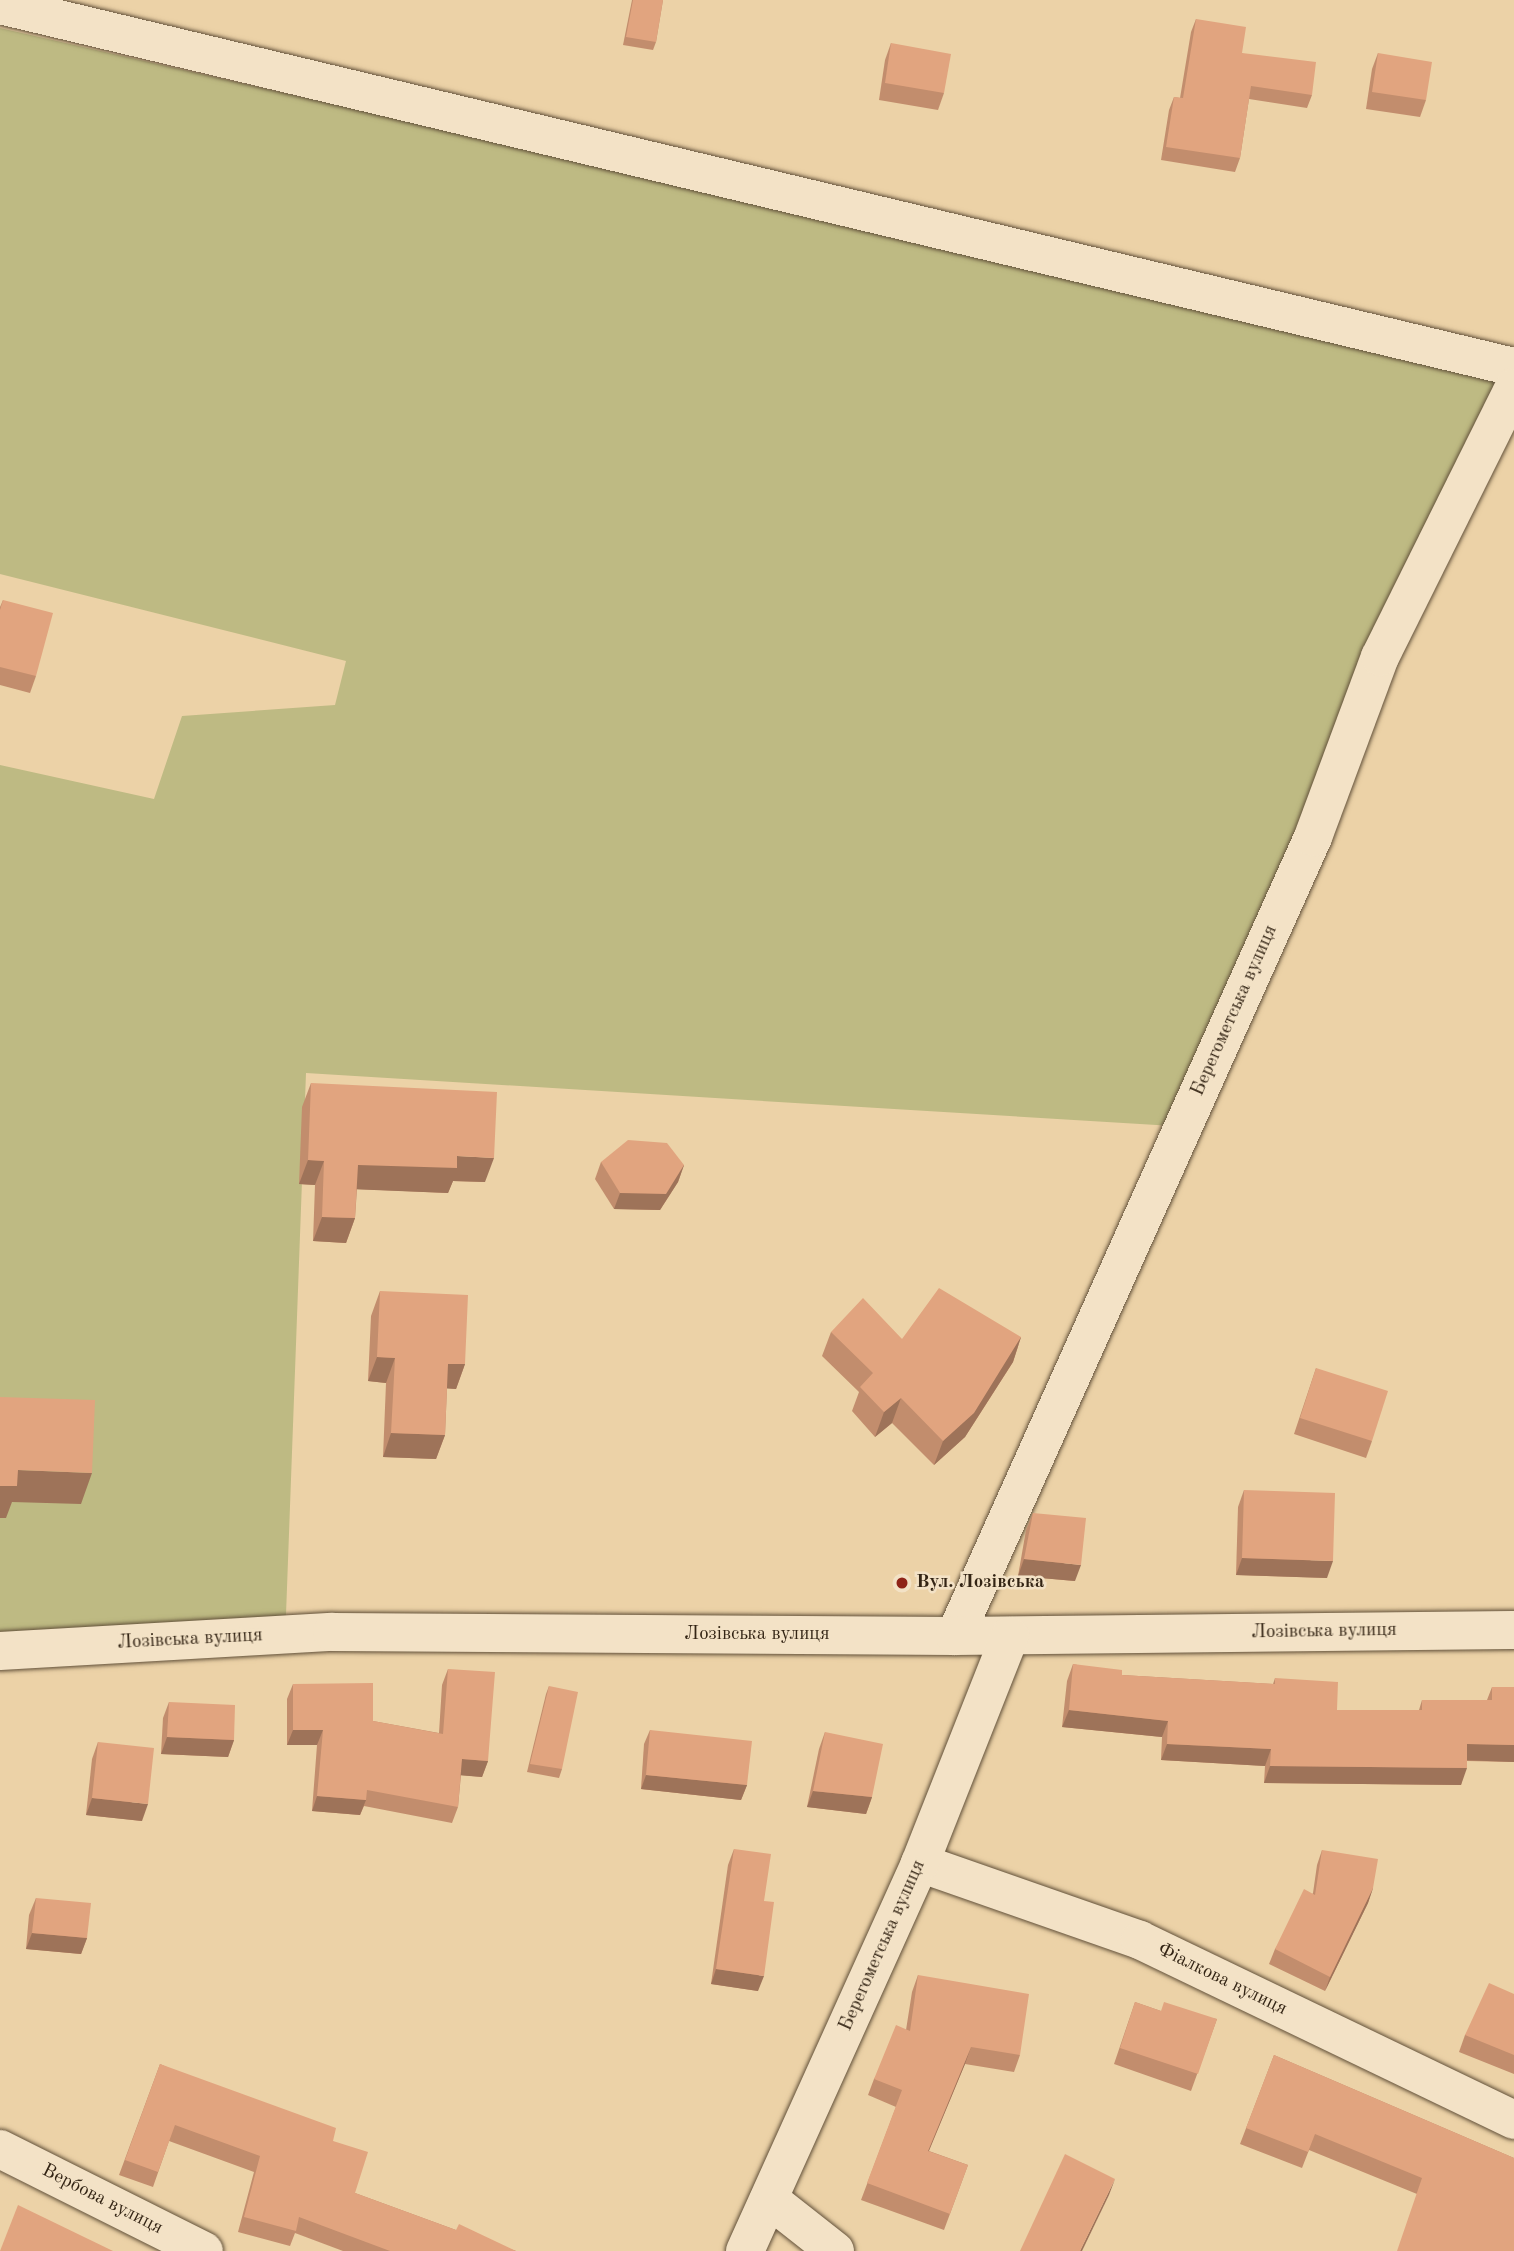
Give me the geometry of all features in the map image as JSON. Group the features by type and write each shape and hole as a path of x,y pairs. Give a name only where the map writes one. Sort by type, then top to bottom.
{"street":[{"path":"0,5 1514,367"},
{"name":"Берегометська вулиця","path":"955,1636 1313,837 1380,657 1514,387"},
{"name":"Лозівська вулиця","path":"0,1651 332,1632 1010,1636 1514,1630"},
{"name":"Берегометська вулиця","path":"745,2251 920,1863 1010,1636"},
{"name":"Фіалкова вулиця","path":"920,1863 1140,1940 1514,2120"},
{"name":"Вербова вулиця","path":"0,2149 204,2251"},
{"path":"769,2199 835,2251"}],"shaded area":[{"path":"0,28 1514,374 1173,1126 306,1073 285,1642 0,1651 0,765 154,799 182,716 335,705 346,661 0,574"}],"building":[{"path":"633,0 663,0 656,42 626,37"},
{"path":"1196,19 1246,27 1242,53 1316,62 1312,95 1251,86 1240,158 1166,147 1174,97 1183,98"},
{"path":"891,43 951,54 944,93 885,83"},
{"path":"1378,53 1432,62 1426,100 1372,92"},
{"path":"3,600 53,613 36,676 0,667 0,610"},
{"path":"311,1083 497,1092 494,1158 457,1156 457,1168 358,1165 355,1218 322,1217 324,1161 308,1160"},
{"path":"628,1140 667,1143 684,1165 666,1194 620,1193 601,1162"},
{"path":"939,1288 1021,1337 974,1413 943,1441 901,1398 884,1412 860,1387 873,1373 831,1332 863,1298 902,1339"},
{"path":"380,1291 468,1295 465,1364 448,1364 445,1435 391,1433 395,1358 377,1357"},
{"path":"1316,1368 1388,1391 1372,1441 1300,1418"},
{"path":"0,1397 95,1400 92,1473 18,1470 17,1486 0,1486"},
{"path":"1244,1490 1335,1493 1333,1561 1242,1558"},
{"path":"1033,1513 1086,1518 1081,1565 1024,1559"},
{"path":"1073,1664 1122,1670 1122,1675 1275,1684 1275,1678 1338,1682 1337,1710 1422,1710 1422,1700 1492,1700 1492,1687 1514,1687 1514,1745 1467,1744 1467,1768 1270,1766 1271,1749 1167,1744 1168,1721 1069,1710"},
{"path":"448,1669 495,1672 488,1761 462,1759 458,1807 367,1790 366,1800 317,1796 323,1730 293,1730 293,1684 373,1683 373,1721 443,1734"},
{"path":"549,1686 578,1692 562,1769 530,1764"},
{"path":"169,1702 235,1705 234,1740 167,1737"},
{"path":"650,1730 752,1741 747,1785 646,1775"},
{"path":"825,1732 883,1744 872,1797 813,1791"},
{"path":"98,1742 154,1748 148,1804 92,1798"},
{"path":"734,1849 771,1854 764,1901 774,1902 764,1976 716,1969"},
{"path":"1322,1850 1378,1859 1373,1888 1330,1977 1275,1949 1304,1889 1315,1895"},
{"path":"36,1898 91,1903 87,1938 32,1933"},
{"path":"918,1975 1029,1994 1020,2055 971,2047 928,2151 968,2165 950,2214 867,2183 902,2090 874,2079 896,2025 910,2031"},
{"path":"1489,1983 1514,1994 1514,2055 1465,2035"},
{"path":"1135,2002 1161,2011 1164,2002 1217,2019 1198,2074 1120,2048"},
{"path":"1274,2055 1514,2158 1514,2251 1397,2251 1422,2178 1315,2134 1308,2152 1246,2128"},
{"path":"160,2064 336,2128 333,2141 368,2152 355,2193 456,2230 459,2224 516,2251 390,2251 299,2217 296,2231 244,2217 260,2156 175,2125 158,2172 125,2160"},
{"path":"1065,2154 1115,2179 1080,2251 1020,2251"},
{"path":"18,2205 113,2251 0,2251"}],"place":[{"name":"Вул. Лозівська","path":"902,1583"}]}
